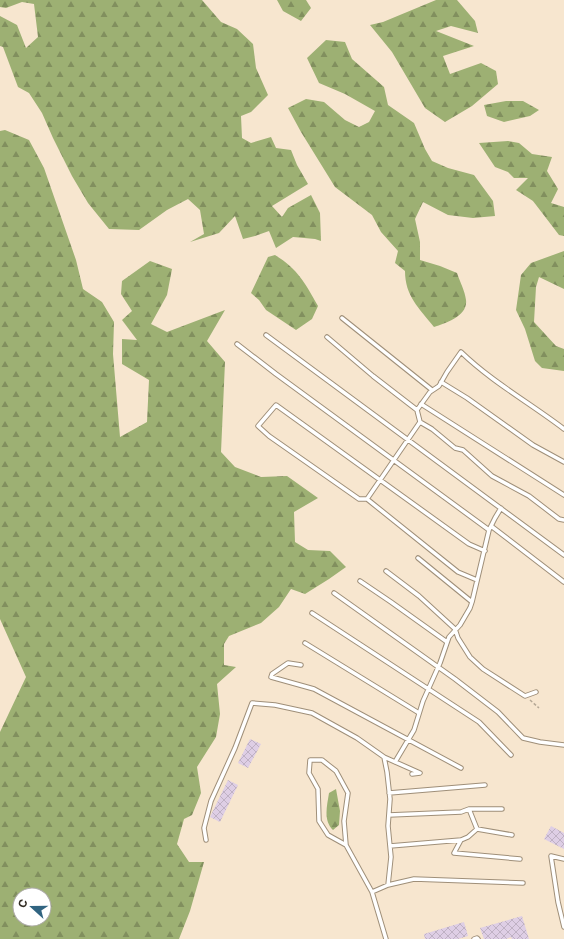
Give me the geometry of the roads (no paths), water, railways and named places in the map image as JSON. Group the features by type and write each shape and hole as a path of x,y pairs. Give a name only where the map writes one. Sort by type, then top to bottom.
{"lane":[{"path":"342,318 432,390"},
{"path":"266,335 564,555"},
{"path":"327,337 373,376 417,410 420,422 432,429 455,448 464,450 492,476 529,496 558,519 564,520"},
{"path":"238,344 276,374 564,582"},
{"path":"417,410 432,390 439,386 462,352 477,367 564,429"},
{"path":"441,382 467,398 533,445 564,462"},
{"path":"421,404 564,495"},
{"path":"478,580 458,572 367,499 360,499 269,436 258,426 276,405 469,544 485,551"},
{"path":"367,499 420,422"},
{"path":"395,762 414,730 419,713 439,667 449,636 470,608 490,528 501,508"},
{"path":"418,558 472,602"},
{"path":"386,571 419,596 455,629 458,638 470,657 483,669 526,696 536,692"},
{"path":"360,581 447,642"},
{"path":"334,593 439,667 498,712 523,738 564,745"},
{"path":"312,613 479,722 511,755"},
{"path":"305,642 419,713"},
{"path":"301,665 288,663 272,674 271,677 314,689 460,768"},
{"path":"206,840 204,828 211,800 235,748 252,704 275,705 312,713 357,738 384,757 420,773 412,774"},
{"path":"384,757 389,793 388,826 391,857 388,885"},
{"path":"346,845 328,835 319,821 318,789 309,773 310,760 322,760 336,771 348,793 344,821 346,845 372,892 386,939"},
{"path":"389,793 485,785"},
{"path":"389,815 461,812 469,809 502,809"},
{"path":"469,809 477,829"},
{"path":"390,846 461,840 468,837 477,829"},
{"path":"477,829 512,835"},
{"path":"461,840 454,853 520,859"},
{"path":"564,859 551,856 564,926"},
{"path":"372,892 388,885 414,880 523,883"},
{"path":"558,898 564,900"},
{"path":"474,939 478,939"}]}
